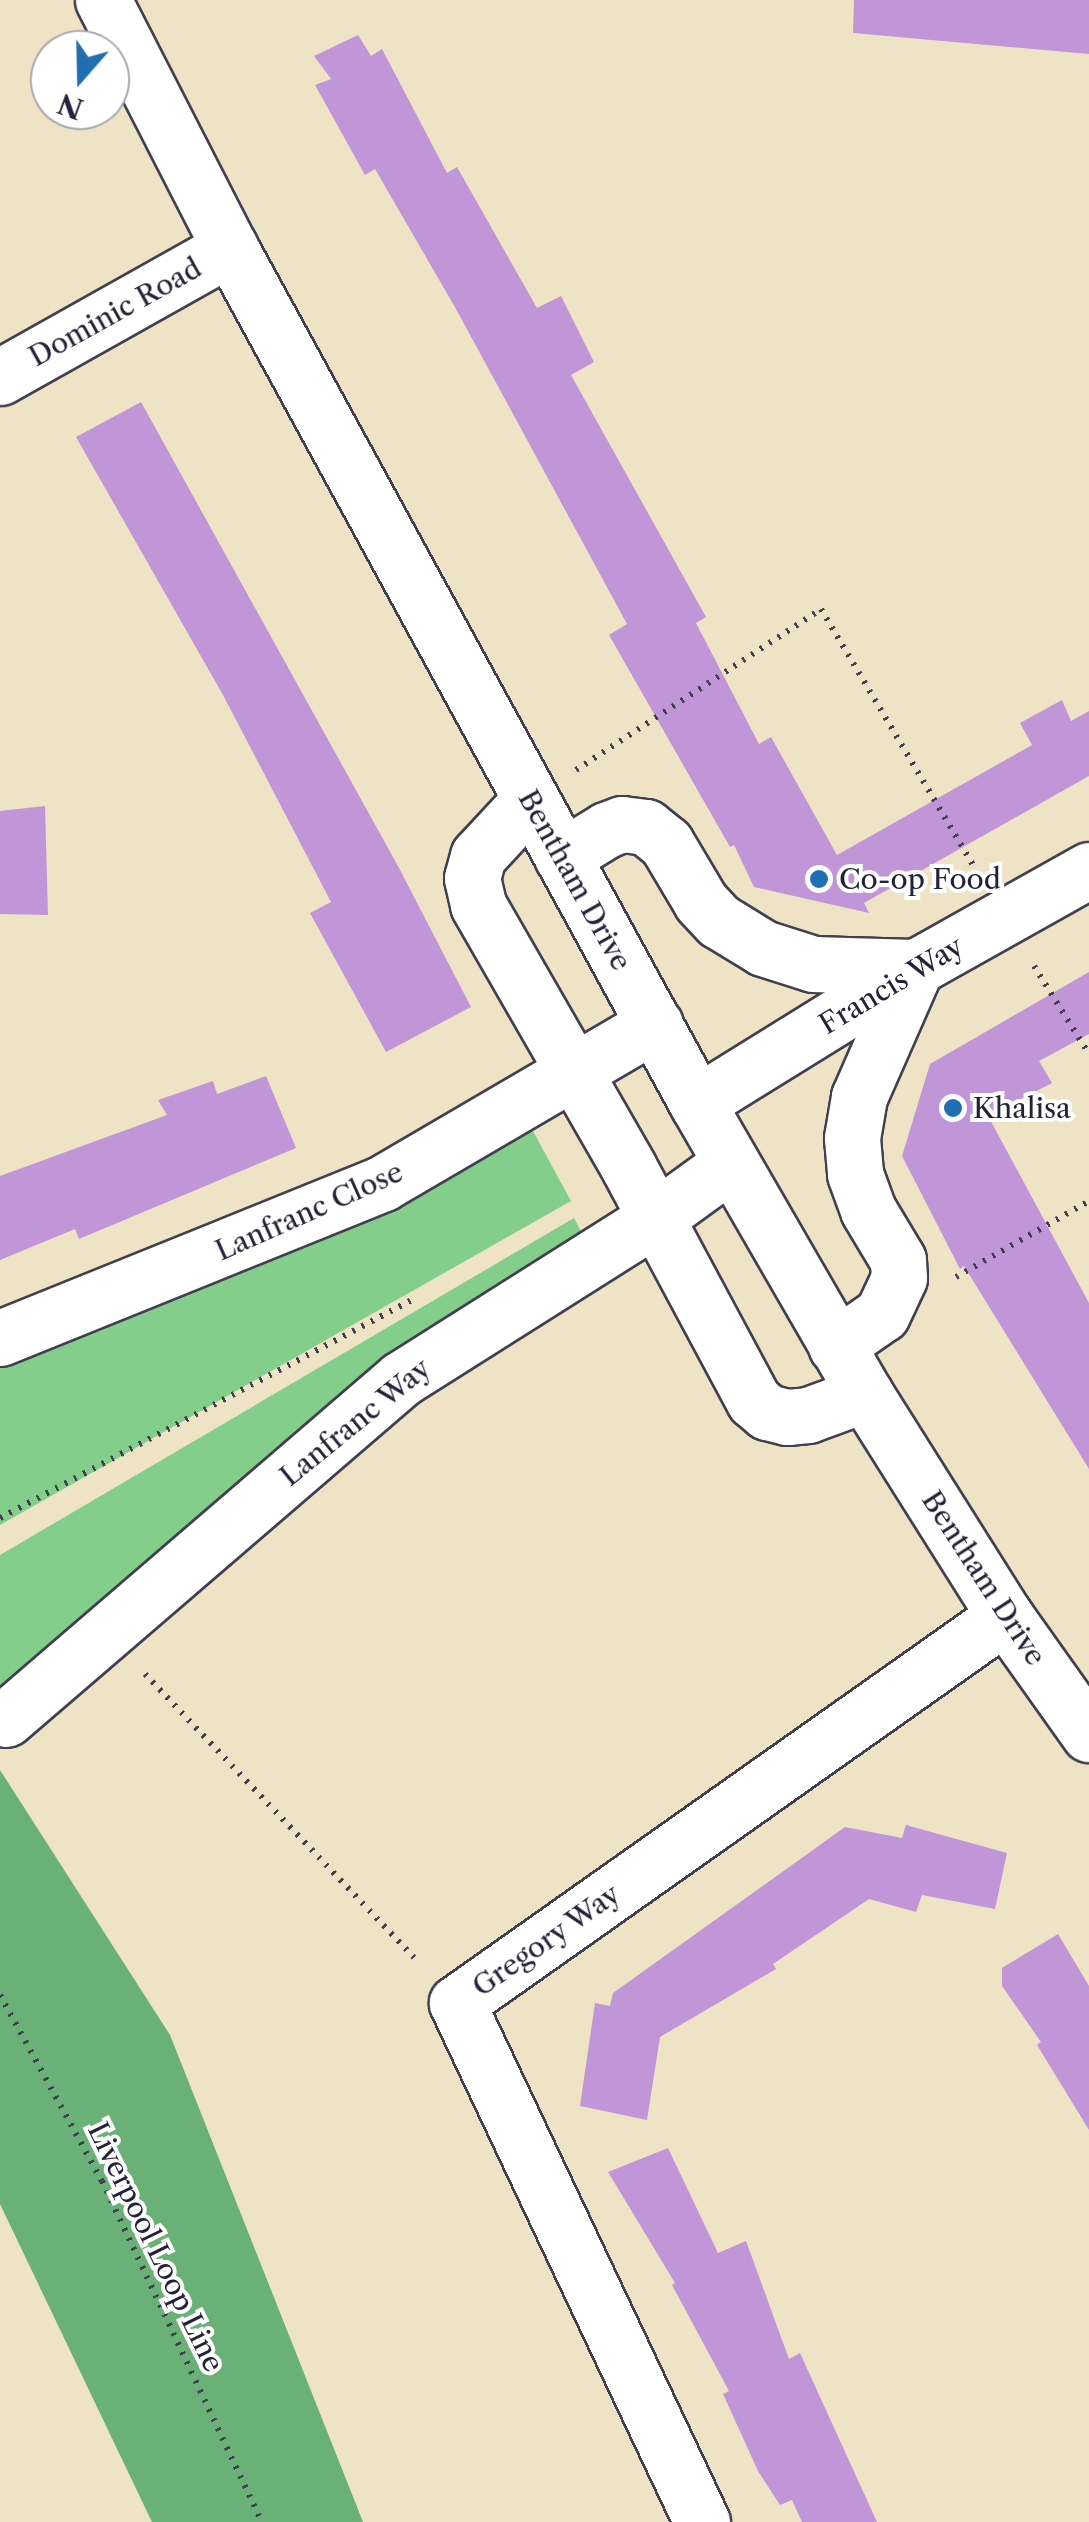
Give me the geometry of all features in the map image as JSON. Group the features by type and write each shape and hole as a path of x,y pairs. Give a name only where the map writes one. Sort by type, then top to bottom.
{"street":[{"name":"Bentham Drive","path":"103,0 230,248 696,1103 865,1394 1005,1616 1089,1734"},
{"name":"Dominic Road","path":"0,377 230,248"},
{"path":"530,800 478,856 474,892 754,1401 767,1412 787,1417 808,1414 865,1394"},
{"path":"562,857 622,824 646,827 666,843 701,902 719,921 763,948 813,964 916,967 859,1098 852,1138 855,1174 868,1210 898,1260 899,1278 882,1314 836,1346"},
{"name":"Francis Way","path":"696,1103 916,967 1089,870"},
{"name":"Lanfranc Close","path":"0,1338 383,1183 656,1024"},
{"name":"Lanfranc Way","path":"6,1718 401,1379 654,1219 732,1163"},
{"name":"Gregory Way","path":"702,2522 457,2003 1005,1616"}],"path":[{"path":"530,800 821,608 1089,1054"},
{"path":"954,1278 1089,1200"},
{"path":"0,1518 417,1298"},
{"path":"106,1632 457,2003"},
{"name":"Liverpool Loop Line","path":"0,1995 102,2181 262,2522"}],"green space":[{"path":"528,1122 571,1201 0,1525 0,1357"},
{"path":"574,1218 584,1237 0,1688 0,1555"},
{"path":"0,1770 170,2035 363,2522 152,2522 0,2204"}],"building":[{"path":"854,0 1089,0 1089,54 853,33"},
{"path":"358,35 371,56 382,49 447,173 457,167 537,308 561,296 594,362 571,375 706,617 696,623 759,744 771,737 837,855 1032,745 1020,723 1062,700 1071,721 1089,711 1089,776 864,903 869,913 754,887 734,845 730,847 609,635 627,624 456,309 375,169 365,175 315,85 331,79 314,56"},
{"path":"141,402 398,866 471,1007 386,1052 310,913 331,902 223,695 76,437"},
{"path":"45,806 48,915 0,914 0,811"},
{"path":"1089,972 1089,1034 1039,1061 1052,1083 988,1116 1089,1303 1089,1469 964,1266 960,1269 902,1156 930,1064"},
{"path":"266,1076 296,1148 79,1239 75,1229 0,1260 0,1176 167,1115 158,1100 213,1081 217,1094"},
{"path":"906,1825 1007,1853 995,1909 922,1895 916,1912 869,1899 773,1964 776,1969 660,2037 647,2120 580,2106 595,2003 610,2006 613,1993 845,1827 902,1838"},
{"path":"1058,1934 1089,1986 1089,2130 1037,2045 1041,2042 1002,1986 1002,1968"},
{"path":"668,2148 718,2253 746,2241 789,2359 800,2353 877,2522 802,2522 792,2500 780,2505 758,2471 723,2394 729,2391 672,2285 675,2283 608,2172"}],"place":[{"name":"Co-op Food","path":"819,879"},
{"name":"Khalisa","path":"953,1108"}]}
